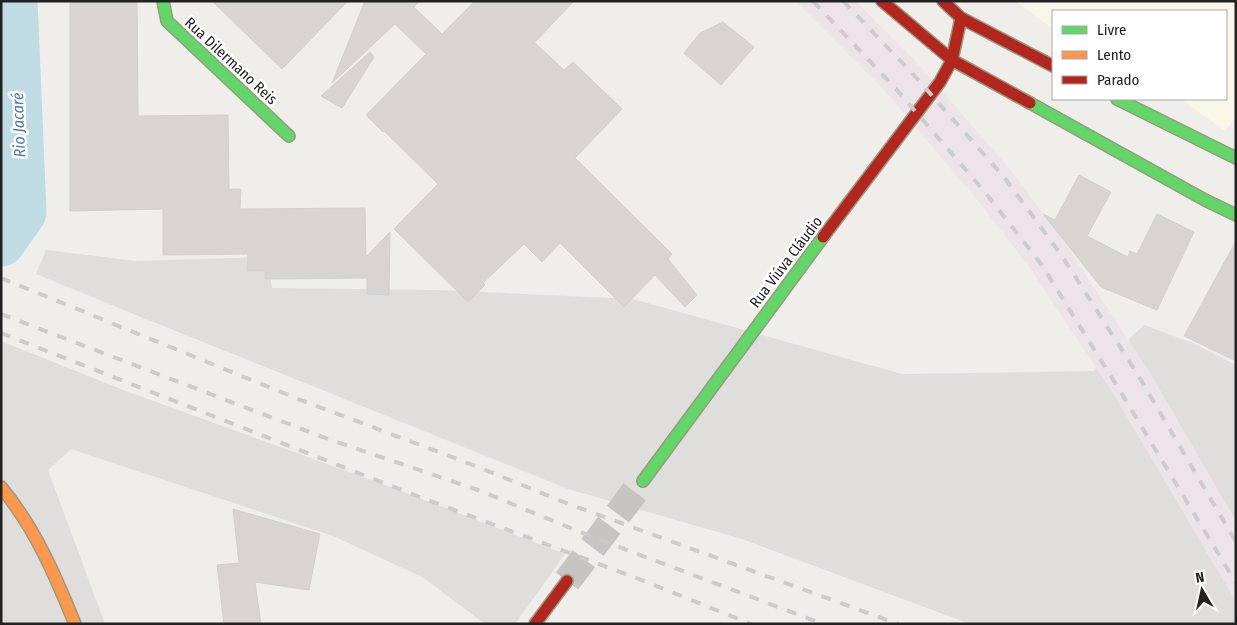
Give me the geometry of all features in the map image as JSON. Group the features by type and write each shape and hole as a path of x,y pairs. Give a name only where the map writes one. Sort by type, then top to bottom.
{"street":[{"name":"Rua Dilermano Reis","path":"163,1 167,21 289,136"},
{"path":"882,1 952,60 1196,195 1236,215"},
{"path":"943,1 961,18 1052,65"},
{"name":"Rua Viúva Cláudio","path":"642,480 940,82 952,60 961,18"},
{"path":"1119,100 1236,158"},
{"path":"1,487 28,523 44,553 75,624"},
{"path":"535,624 567,581"}],"shaded area":[{"path":"795,1 856,1 921,67 1013,173 1068,248 1149,371 1236,521 1236,602 1113,393 1030,268 975,197 885,91"},
{"path":"1015,1 1236,1 1236,120 1225,131 1182,100 1227,100 1227,10 1052,10 1052,28"},
{"path":"46,250 136,261 267,257 272,288 439,290 633,299 902,374 1094,371 1144,325 1193,343 1236,365 1236,624 970,624 742,539 568,489 141,317 36,274"},
{"path":"1,341 126,391 393,488 565,554 515,624 485,624 422,577 333,536 71,449 48,470 105,624 1,624"}],"building":[{"path":"70,1 137,1 138,116 228,115 229,189 241,189 240,209 365,208 366,257 390,232 389,295 367,294 367,278 265,279 265,271 247,271 248,254 163,255 163,209 70,211"},
{"path":"212,1 348,1 282,69"},
{"path":"365,1 420,1 414,7 442,34 475,1 574,1 533,44 535,43 564,70 573,62 622,109 575,158 672,254 668,259 697,295 685,307 655,275 624,307 560,243 542,262 524,244 483,283 485,285 468,302 394,229 438,184 366,115 426,54 395,24 332,83"},
{"path":"723,22 754,47 721,85 684,53 700,33"},
{"path":"370,52 374,57 342,108 321,96"},
{"path":"1079,175 1111,192 1087,236 1128,257 1130,251 1137,254 1157,214 1194,232 1157,310 1101,287 1043,214 1055,220"},
{"path":"1236,241 1236,361 1184,336"},
{"path":"233,509 320,534 309,590 255,582 261,624 224,624 217,565 239,563"}],"waterway":[{"name":"Rio Jacaré","path":"1,242 22,212 13,1"}],"tunnel":[{"path":"567,581 643,481"}],"railway":[{"path":"813,1 896,89 984,191 1041,264 1236,583"},
{"path":"843,1 912,73 1004,177 1062,256 1138,375 1236,542"},
{"path":"1,278 298,399 473,465 566,503 898,624"},
{"path":"1,314 328,439 478,490 590,536 823,624"},
{"path":"1,333 751,624"}],"traffic: fast":[{"path":"163,1 167,21 289,136"},
{"path":"1119,100 1236,158"},
{"path":"1030,103 1205,200 1236,215"},
{"path":"643,481 823,237"}],"traffic: slow":[{"path":"1,487 34,535 52,570 75,624"}],"traffic: jam":[{"path":"882,1 952,60 1030,103"},
{"path":"943,1 961,18 1052,65"},
{"path":"823,237 940,82 952,60 961,18"},
{"path":"535,624 567,581"}]}
